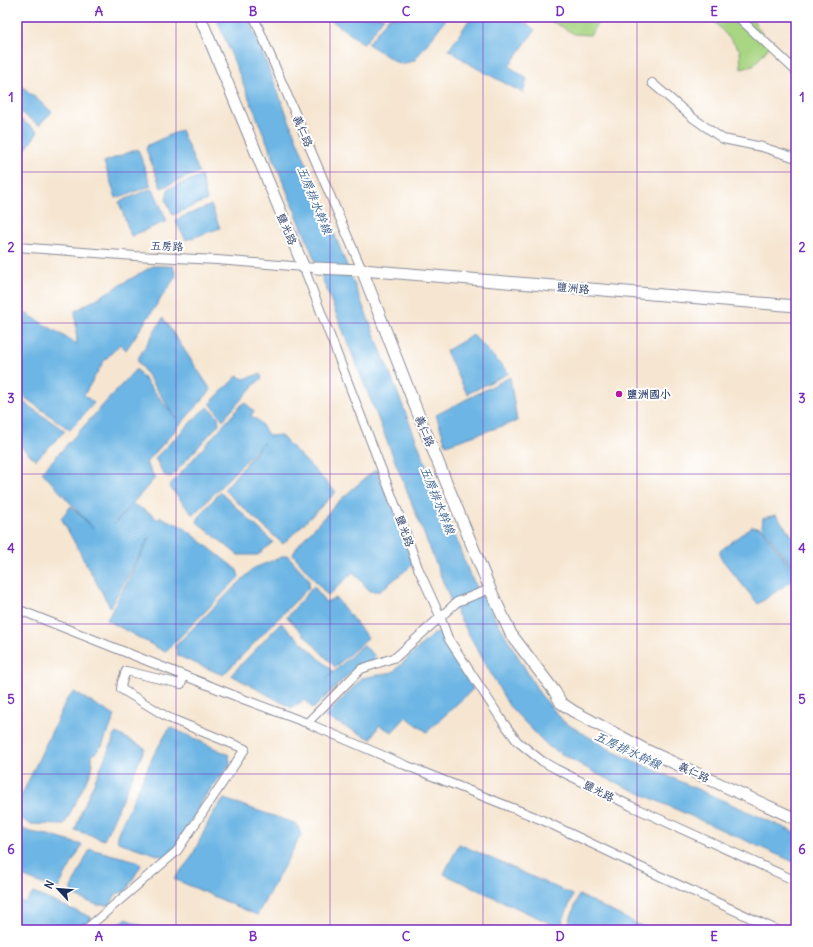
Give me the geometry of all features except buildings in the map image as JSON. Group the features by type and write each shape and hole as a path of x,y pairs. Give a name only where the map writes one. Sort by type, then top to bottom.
{"street":[{"name":"鹽光路","path":"200,17 304,268 418,568 440,616 448,638 503,722 517,741 542,761 631,806 796,881"},
{"name":"義仁路","path":"254,17 356,270 415,406 486,590 511,634 555,692 561,703 573,711 646,750 796,819"},
{"path":"738,17 796,71"},
{"path":"652,83 693,118 723,140 762,147 796,158"},
{"name":"五房路","path":"17,247 316,268"},
{"name":"鹽洲路","path":"316,268 796,306"},
{"path":"307,723 361,669 396,657 457,602 486,590"},
{"path":"17,610 307,723 405,765 540,819 778,930"},
{"path":"85,930 177,851 245,749 169,718 121,689 126,671 181,684 184,676"}],"green space":[{"path":"541,17 601,17 590,35 574,34"},
{"path":"714,17 751,17 770,46 753,66 741,69 740,50 713,20"}],"water":[{"name":"五房排水幹線","path":"216,17 248,17 470,575 540,694 564,722 614,752 796,833 796,863 597,774 548,746 509,706 452,604"},
{"path":"335,17 384,17 364,44 332,21"},
{"path":"389,17 443,17 446,19 414,61 399,64 368,44"},
{"path":"471,17 513,19 521,21 535,30 509,66 527,79 523,93 473,66 449,50"},
{"path":"17,82 52,112 39,125 17,110"},
{"path":"17,117 38,132 25,150 17,144"},
{"path":"181,130 199,172 161,188 146,149 148,145"},
{"path":"138,149 151,186 116,198 104,162"},
{"path":"201,176 207,200 173,215 166,200 168,189"},
{"path":"150,189 154,191 167,221 131,236 119,202"},
{"path":"211,205 220,228 186,240 175,220"},
{"path":"153,266 173,266 176,276 126,350 120,344 104,361 84,395 94,403 70,430 17,392 17,319 22,311 77,344 75,311"},
{"path":"163,318 211,390 146,463 155,478 114,524 133,504 153,515 158,520 160,517 183,527 237,570 239,577 165,652 107,620 150,537 110,607 61,518 71,506 93,528 42,472 136,369 176,418 137,360"},
{"path":"473,335 509,373 467,394 446,351"},
{"path":"260,374 262,378 223,420 210,403 237,376 244,379"},
{"path":"510,377 517,421 446,445 436,415"},
{"path":"17,398 65,431 36,460 17,443"},
{"path":"244,402 254,411 251,416 259,421 269,436 280,435 336,492 283,544 224,490 264,442 193,515 169,486"},
{"path":"208,407 218,417 219,424 171,477 164,475 155,458 200,413"},
{"path":"376,469 416,562 380,591 370,591 353,572 328,596 293,554 299,544 341,499"},
{"path":"220,492 273,542 258,555 238,555 197,522 199,517"},
{"path":"776,515 796,541 795,570 762,527 763,518"},
{"path":"752,526 761,528 793,570 794,579 758,604 720,557 720,551"},
{"path":"287,555 309,579 309,587 223,675 178,656 175,646 254,568"},
{"path":"314,586 325,602 336,598 368,638 335,667 287,617"},
{"path":"281,623 333,671 326,679 363,645 375,656 372,662 358,665 313,709 304,700 292,708 231,675"},
{"path":"440,631 473,689 427,732 406,717 392,732 379,725 371,739 325,717 362,678 393,672 432,635"},
{"path":"74,692 115,716 102,746 92,756 92,770 64,825 30,824 17,816 17,805 67,699"},
{"path":"170,727 229,755 230,765 205,796 170,859 118,842 117,835 153,756"},
{"path":"116,733 145,748 104,840 75,830 82,810"},
{"path":"224,799 297,824 301,835 257,915 174,879 191,858 213,813"},
{"path":"17,827 30,832 48,835 82,845 57,890 17,874"},
{"path":"459,844 573,895 560,928 444,874"},
{"path":"90,849 137,861 141,865 126,891 116,894 110,905 97,905 72,895 72,886"},
{"path":"33,893 91,917 85,930 17,930 17,899 25,903"},
{"path":"579,895 649,930 566,930"},
{"path":"126,919 151,930 107,930"}],"place":[{"name":"鹽洲國小","path":"619,394"}]}
